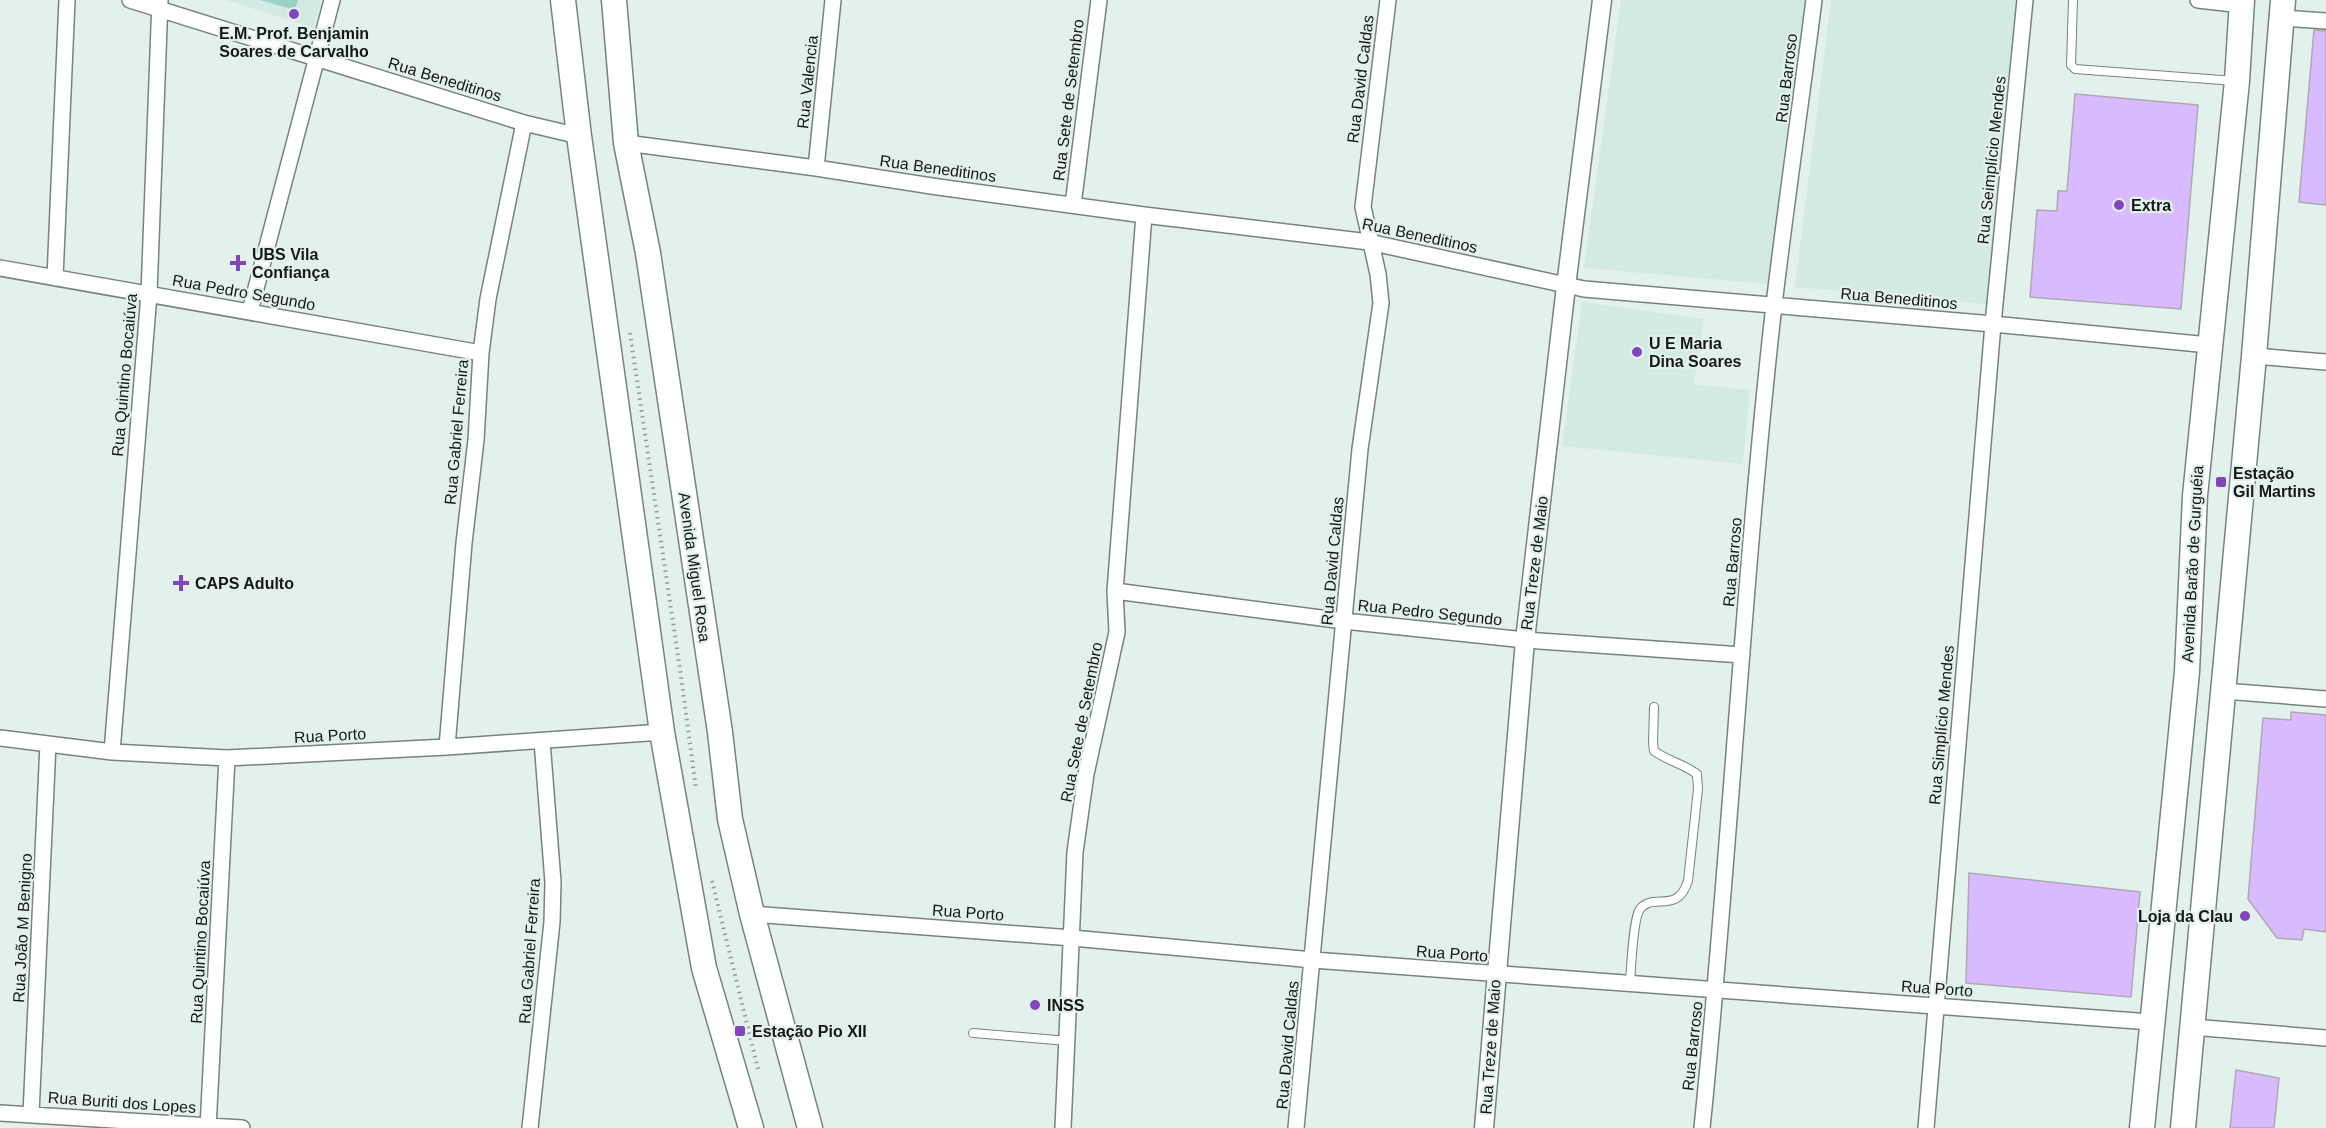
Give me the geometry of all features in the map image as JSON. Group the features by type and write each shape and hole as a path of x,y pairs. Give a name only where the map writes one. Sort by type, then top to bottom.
{"main road":[{"path":"563,0 579,136 662,732 704,968 751,1128"},
{"name":"Avenida Miguel Rosa","path":"614,0 626,143 650,265 718,721 730,819 752,914 810,1128"},
{"name":"Avenida Barão de Gurguéia","path":"2142,1128 2187,672 2194,496 2237,81 2242,2"},
{"path":"2183,1128 2254,356 2282,9"}],"street":[{"path":"55,278 67,0"},
{"name":"Rua Beneditinos","path":"130,0 159,5 316,58 524,123 579,136"},
{"path":"250,311 332,0"},
{"name":"Rua Valencia","path":"816,168 833,0"},
{"name":"Rua Sete de Setembro","path":"1073,205 1099,0"},
{"name":"Rua David Caldas","path":"1296,1128 1360,448 1381,303 1363,207 1388,0"},
{"name":"Rua Treze de Maio","path":"1484,1128 1525,640 1602,0"},
{"name":"Rua Barroso","path":"1702,1128 1716,989 1742,655 1774,306 1814,0"},
{"name":"Rua Seimplício Mendes","path":"1994,324 2025,0"},
{"path":"2198,0 2242,2"},
{"name":"Rua Quintino Bocaiúva","path":"112,752 149,294 156,145 159,5"},
{"path":"2282,9 2326,21"},
{"name":"Rua Gabriel Ferreira","path":"447,747 464,543 476,440 481,353 488,299 524,123"},
{"name":"Rua Beneditinos","path":"626,143 1144,216 1369,242 1566,286 2209,345"},
{"name":"Rua Sete de Setembro","path":"1063,1128 1075,852 1086,774 1117,632 1115,591 1144,216"},
{"name":"Rua Pedro Segundo","path":"0,268 481,353"},
{"name":"Rua Simplício Mendes","path":"1926,1128 1994,324"},
{"path":"2254,356 2326,362"},
{"name":"Rua Pedro Segundo","path":"1115,591 1344,621 1525,640 1742,655"},
{"path":"2224,691 2326,699"},
{"name":"Rua Porto","path":"0,738 112,752 227,758 447,747 662,732"},
{"name":"Rua Gabriel Ferreira","path":"530,1128 552,922 552,858 542,741"},
{"name":"Rua João M Benigno","path":"31,1114 48,744"},
{"name":"Rua Quintino Bocaiúva","path":"208,1127 227,758"},
{"name":"Rua Porto","path":"752,914 1072,938 1313,960 2151,1022"},
{"path":"2192,1027 2326,1038"},
{"name":"Rua Buriti dos Lopes","path":"0,1113 242,1128"}],"lane":[{"path":"2073,0 2071,65 2076,69 2237,81"},
{"path":"1630,983 1636,919 1640,909 1648,904 1671,901 1684,893 1688,880 1698,789 1697,774 1684,764 1663,757 1654,751 1654,707"},
{"path":"973,1033 1068,1041"}],"path":[{"path":"629,325 697,796"},
{"path":"710,874 759,1071"}],"shaded area":[{"name":"E.M. Prof. Benjamin Soares de Carvalho","path":"226,0 321,0 314,28"},
{"path":"1621,0 1807,0 1769,284 1584,268"},
{"path":"1831,0 2019,0 1986,304 1795,287"},
{"name":"U E Maria Dina Soares","path":"1582,302 1704,319 1694,384 1750,390 1743,464 1562,446"}],"green space":[{"path":"260,0 298,0 295,10"}],"building":[{"path":"2314,30 2326,31 2326,205 2299,202"},
{"path":"2075,94 2198,105 2181,309 2030,297 2037,210 2057,211 2058,191 2067,191"},
{"path":"2291,712 2326,715 2326,932 2304,929 2302,940 2277,938 2248,899 2263,718 2291,720"},
{"path":"1969,873 2140,892 2131,997 1966,983"},
{"path":"2236,1070 2279,1078 2274,1128 2230,1128"}],"place":[{"name":"E.M. Prof. Benjamin Soares de Carvalho","path":"294,14"},
{"name":"Extra","path":"2119,205"},
{"name":"UBS Vila Confiança","path":"238,263"},
{"name":"U E Maria Dina Soares","path":"1637,352"},
{"name":"Estação Gil Martins","path":"2221,482"},
{"name":"CAPS Adulto","path":"181,583"},
{"name":"Loja da Clau","path":"2245,916"},
{"name":"INSS","path":"1035,1005"},
{"name":"Estação Pio XII","path":"740,1031"}]}
